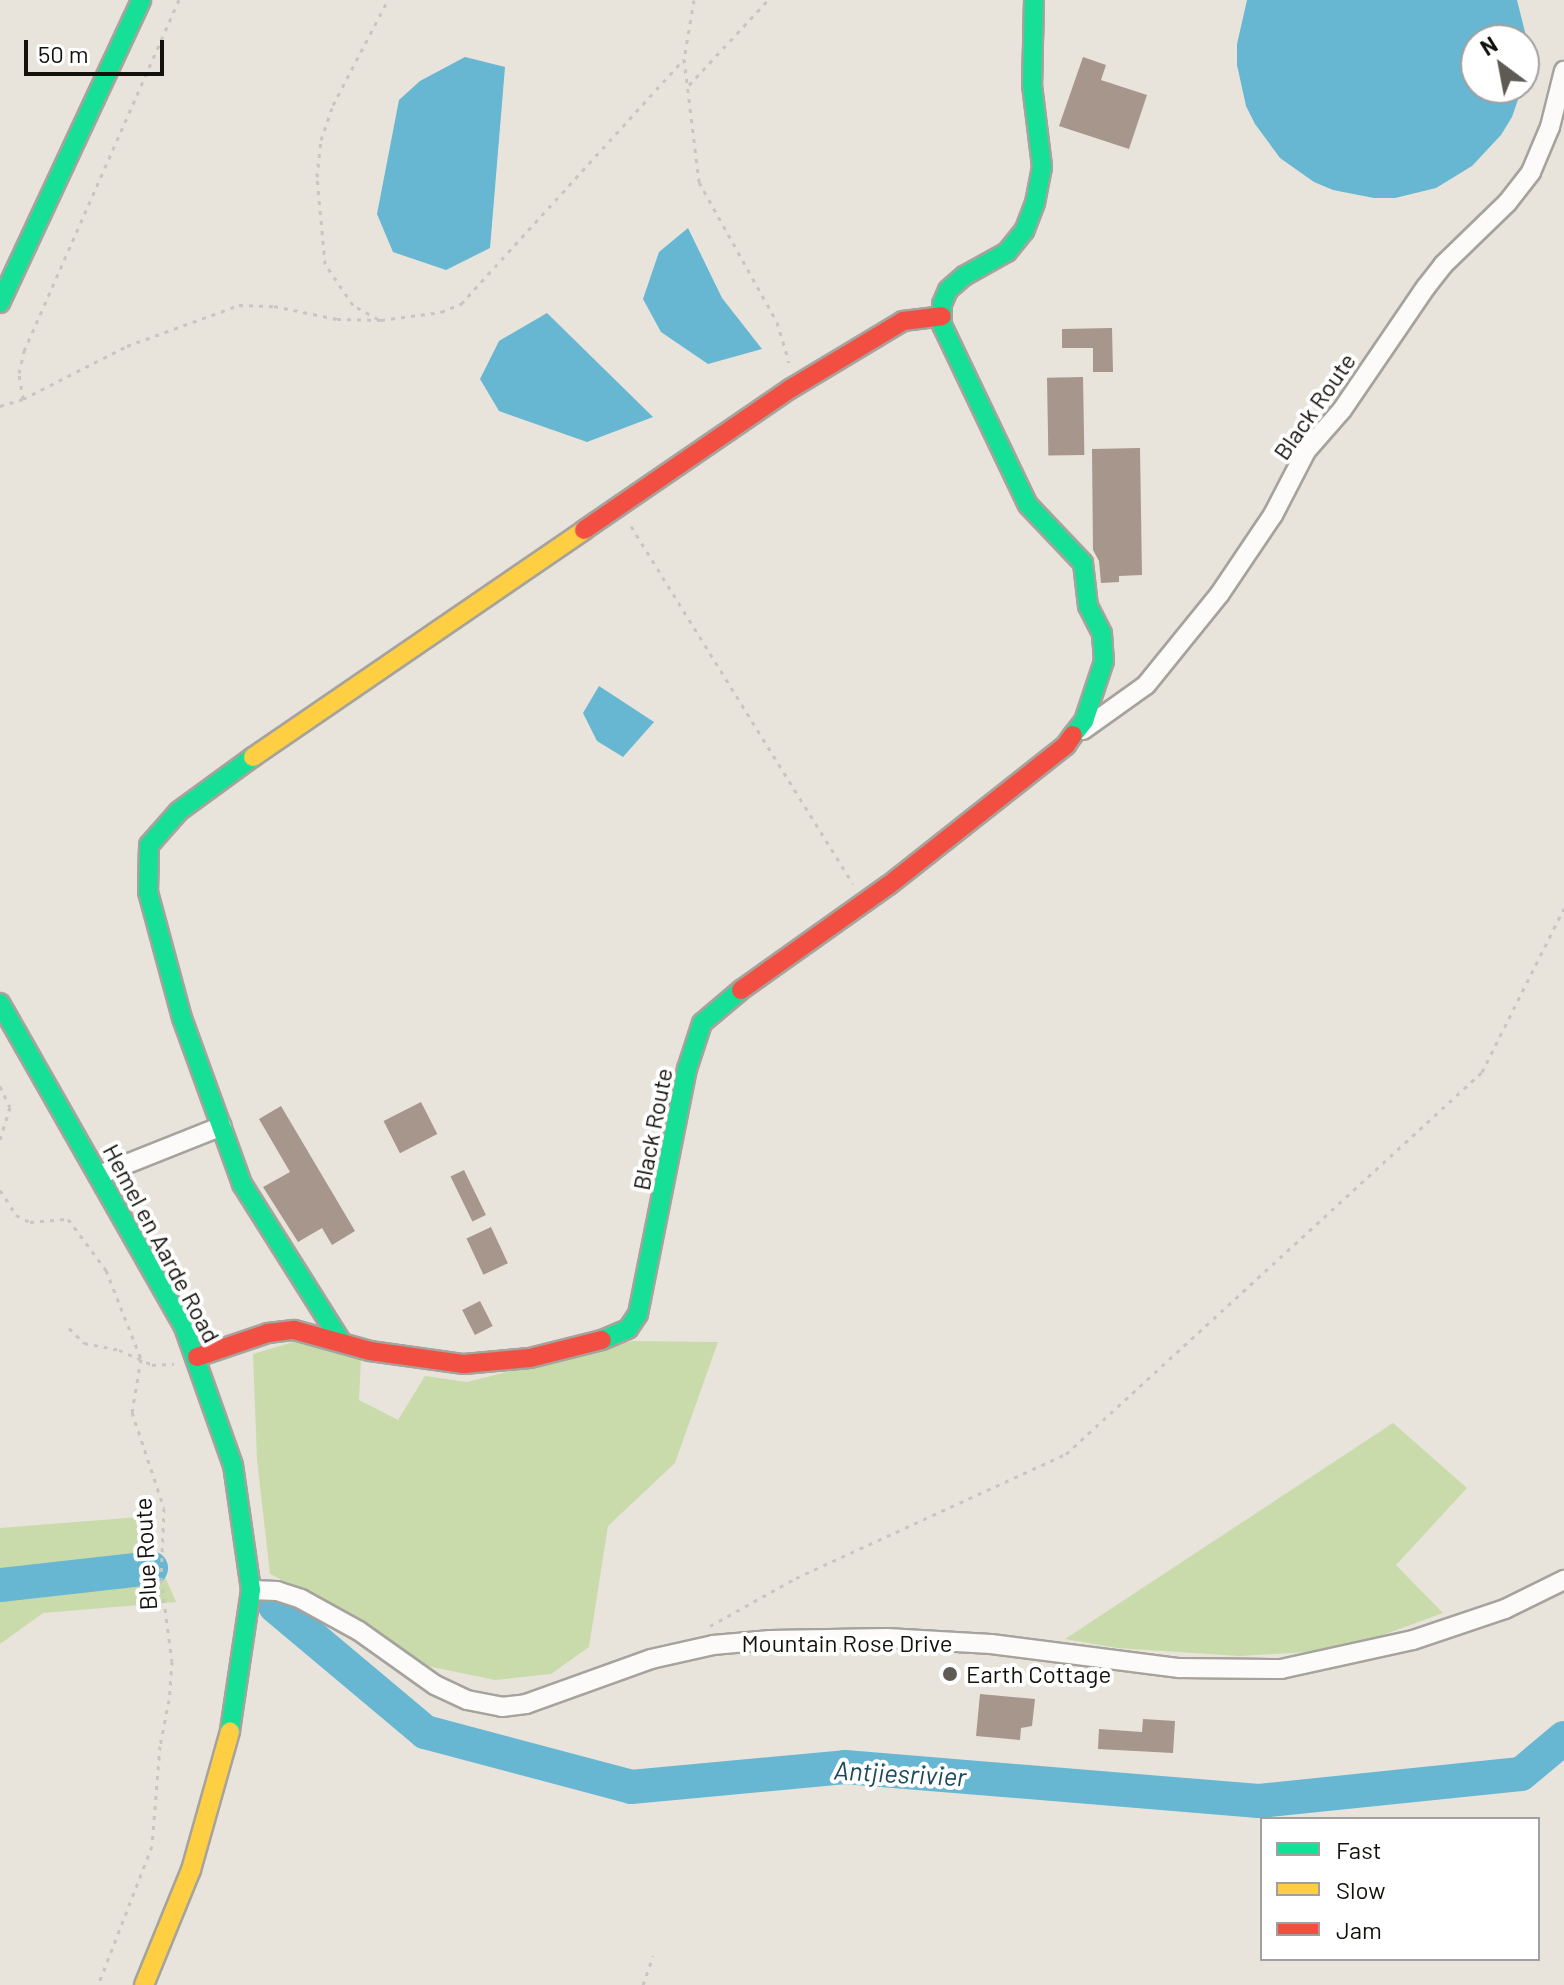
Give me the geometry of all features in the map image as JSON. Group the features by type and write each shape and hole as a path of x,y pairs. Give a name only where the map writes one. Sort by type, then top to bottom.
{"street":[{"path":"0,303 141,0"},
{"path":"342,1343 242,1184 182,1018 158,937 148,892 149,845 179,811 215,783 790,389 903,321 942,316 942,304 948,290 964,276 1007,252 1024,231 1035,203 1042,167 1032,85 1034,0"},
{"name":"Black Route","path":"197,1357 268,1333 294,1330 420,1361 464,1364 530,1358 585,1347 628,1329 638,1314 647,1277 687,1069 698,1030 707,1018 746,986 864,902 1100,716 1146,685 1219,595 1273,515 1306,451 1342,410 1426,287 1443,265 1507,203 1531,172 1550,127 1564,71"},
{"name":"Black Route","path":"942,316 942,325 1028,505 1083,563 1088,606 1102,634 1104,661 1084,721 1066,745"},
{"name":"Hemel en Aarde Road","path":"0,1003 154,1272 197,1357 233,1465 251,1590 237,1697 208,1823 144,1985"},
{"path":"99,1175 222,1126"},
{"name":"Mountain Rose Drive","path":"251,1590 277,1591 301,1599 359,1631 435,1685 467,1700 502,1707 526,1704 651,1659 713,1645 770,1640 916,1640 991,1644 1179,1668 1281,1669 1344,1658 1437,1632 1505,1609 1564,1580"}],"path":[{"path":"23,399 19,373 24,351 179,0"},
{"path":"381,320 353,305 328,271 321,246 317,177 321,140 333,105 388,0"},
{"path":"694,0 684,59 699,182 777,322 792,374 790,389"},
{"path":"688,86 768,0"},
{"path":"0,406 23,399 127,346 239,305 274,306 337,319 381,320 441,312 461,304 684,59"},
{"path":"619,506 864,902"},
{"path":"704,1629 796,1578 1066,1454 1482,1072 1564,908"},
{"path":"0,1086 10,1107 0,1139"},
{"path":"0,1190 20,1218 41,1223 63,1218 72,1222 106,1270 141,1359"},
{"path":"69,1328 84,1343 162,1366 197,1357"},
{"name":"Blue Route","path":"98,1985 152,1846 160,1746 170,1687 170,1636 161,1579 164,1508 132,1412 141,1359"},
{"path":"643,1985 653,1956"}],"green space":[{"path":"632,1341 718,1342 675,1463 608,1526 589,1647 551,1674 495,1680 427,1666 353,1616 270,1574 257,1460 253,1354 293,1342 361,1358 359,1400 398,1420 425,1376 467,1382"},
{"path":"1393,1423 1467,1488 1396,1565 1443,1613 1342,1650 1240,1656 1117,1648 1065,1639"},
{"path":"139,1517 176,1602 43,1613 0,1644 0,1528"}],"water":[{"path":"1247,0 1517,0 1523,24 1460,24 1460,104 1516,104 1512,117 1501,135 1472,166 1436,188 1395,198 1374,198 1333,190 1314,182 1280,158 1246,106 1237,65 1237,44"},
{"path":"465,57 505,67 490,248 446,270 393,252 377,214 399,100 420,81"},
{"path":"688,228 722,298 762,349 708,364 661,332 643,299 659,252"},
{"path":"547,313 653,417 587,442 499,411 480,379 499,341"},
{"path":"599,686 654,722 623,757 597,741 583,713"}],"building":[{"path":"1083,57 1106,65 1101,80 1147,95 1129,149 1059,126"},
{"path":"1112,328 1113,372 1093,372 1093,348 1062,348 1062,329"},
{"path":"1083,377 1084,455 1048,456 1047,378"},
{"path":"1140,448 1142,575 1119,576 1119,582 1101,583 1099,561 1093,550 1092,449"},
{"path":"421,1102 437,1134 400,1153 384,1121"},
{"path":"281,1106 355,1231 332,1245 322,1228 298,1242 263,1187 290,1172 259,1119"},
{"path":"464,1170 486,1215 472,1222 451,1177"},
{"path":"491,1227 508,1263 483,1275 467,1238"},
{"path":"480,1301 493,1326 475,1335 462,1310"},
{"path":"980,1694 1035,1699 1032,1726 1021,1728 1020,1740 976,1736"},
{"path":"1143,1719 1175,1721 1173,1753 1098,1749 1099,1729 1142,1732"}],"waterway":[{"name":"Antjiesrivier","path":"0,1585 151,1568"},
{"name":"Antjiesrivier","path":"275,1606 425,1732 631,1787 845,1767 1259,1801 1521,1774 1564,1738"}],"traffic: fast":[{"path":"0,303 141,0"},
{"path":"1034,0 1032,85 1042,167 1035,203 1024,231 1007,252 964,276 948,290 942,304 942,325 1028,505 1083,563 1088,606 1102,634 1104,661 1084,721 1073,735"},
{"path":"253,757 179,811 149,845 148,892 182,1018 242,1184 342,1343"},
{"path":"602,1340 628,1329 638,1314 687,1069 702,1023 741,990"},
{"path":"0,1003 184,1327 233,1465 251,1590 230,1731"}],"traffic: slow":[{"path":"253,757 584,530"},
{"path":"144,1985 191,1870 230,1731"}],"traffic: jam":[{"path":"584,530 790,389 903,321 942,316"},
{"path":"741,990 889,885 1066,745 1073,735"},
{"path":"197,1357 268,1333 294,1330 370,1351 464,1364 530,1358 602,1340"}],"place":[{"name":"Earth Cottage","path":"950,1674"}]}
